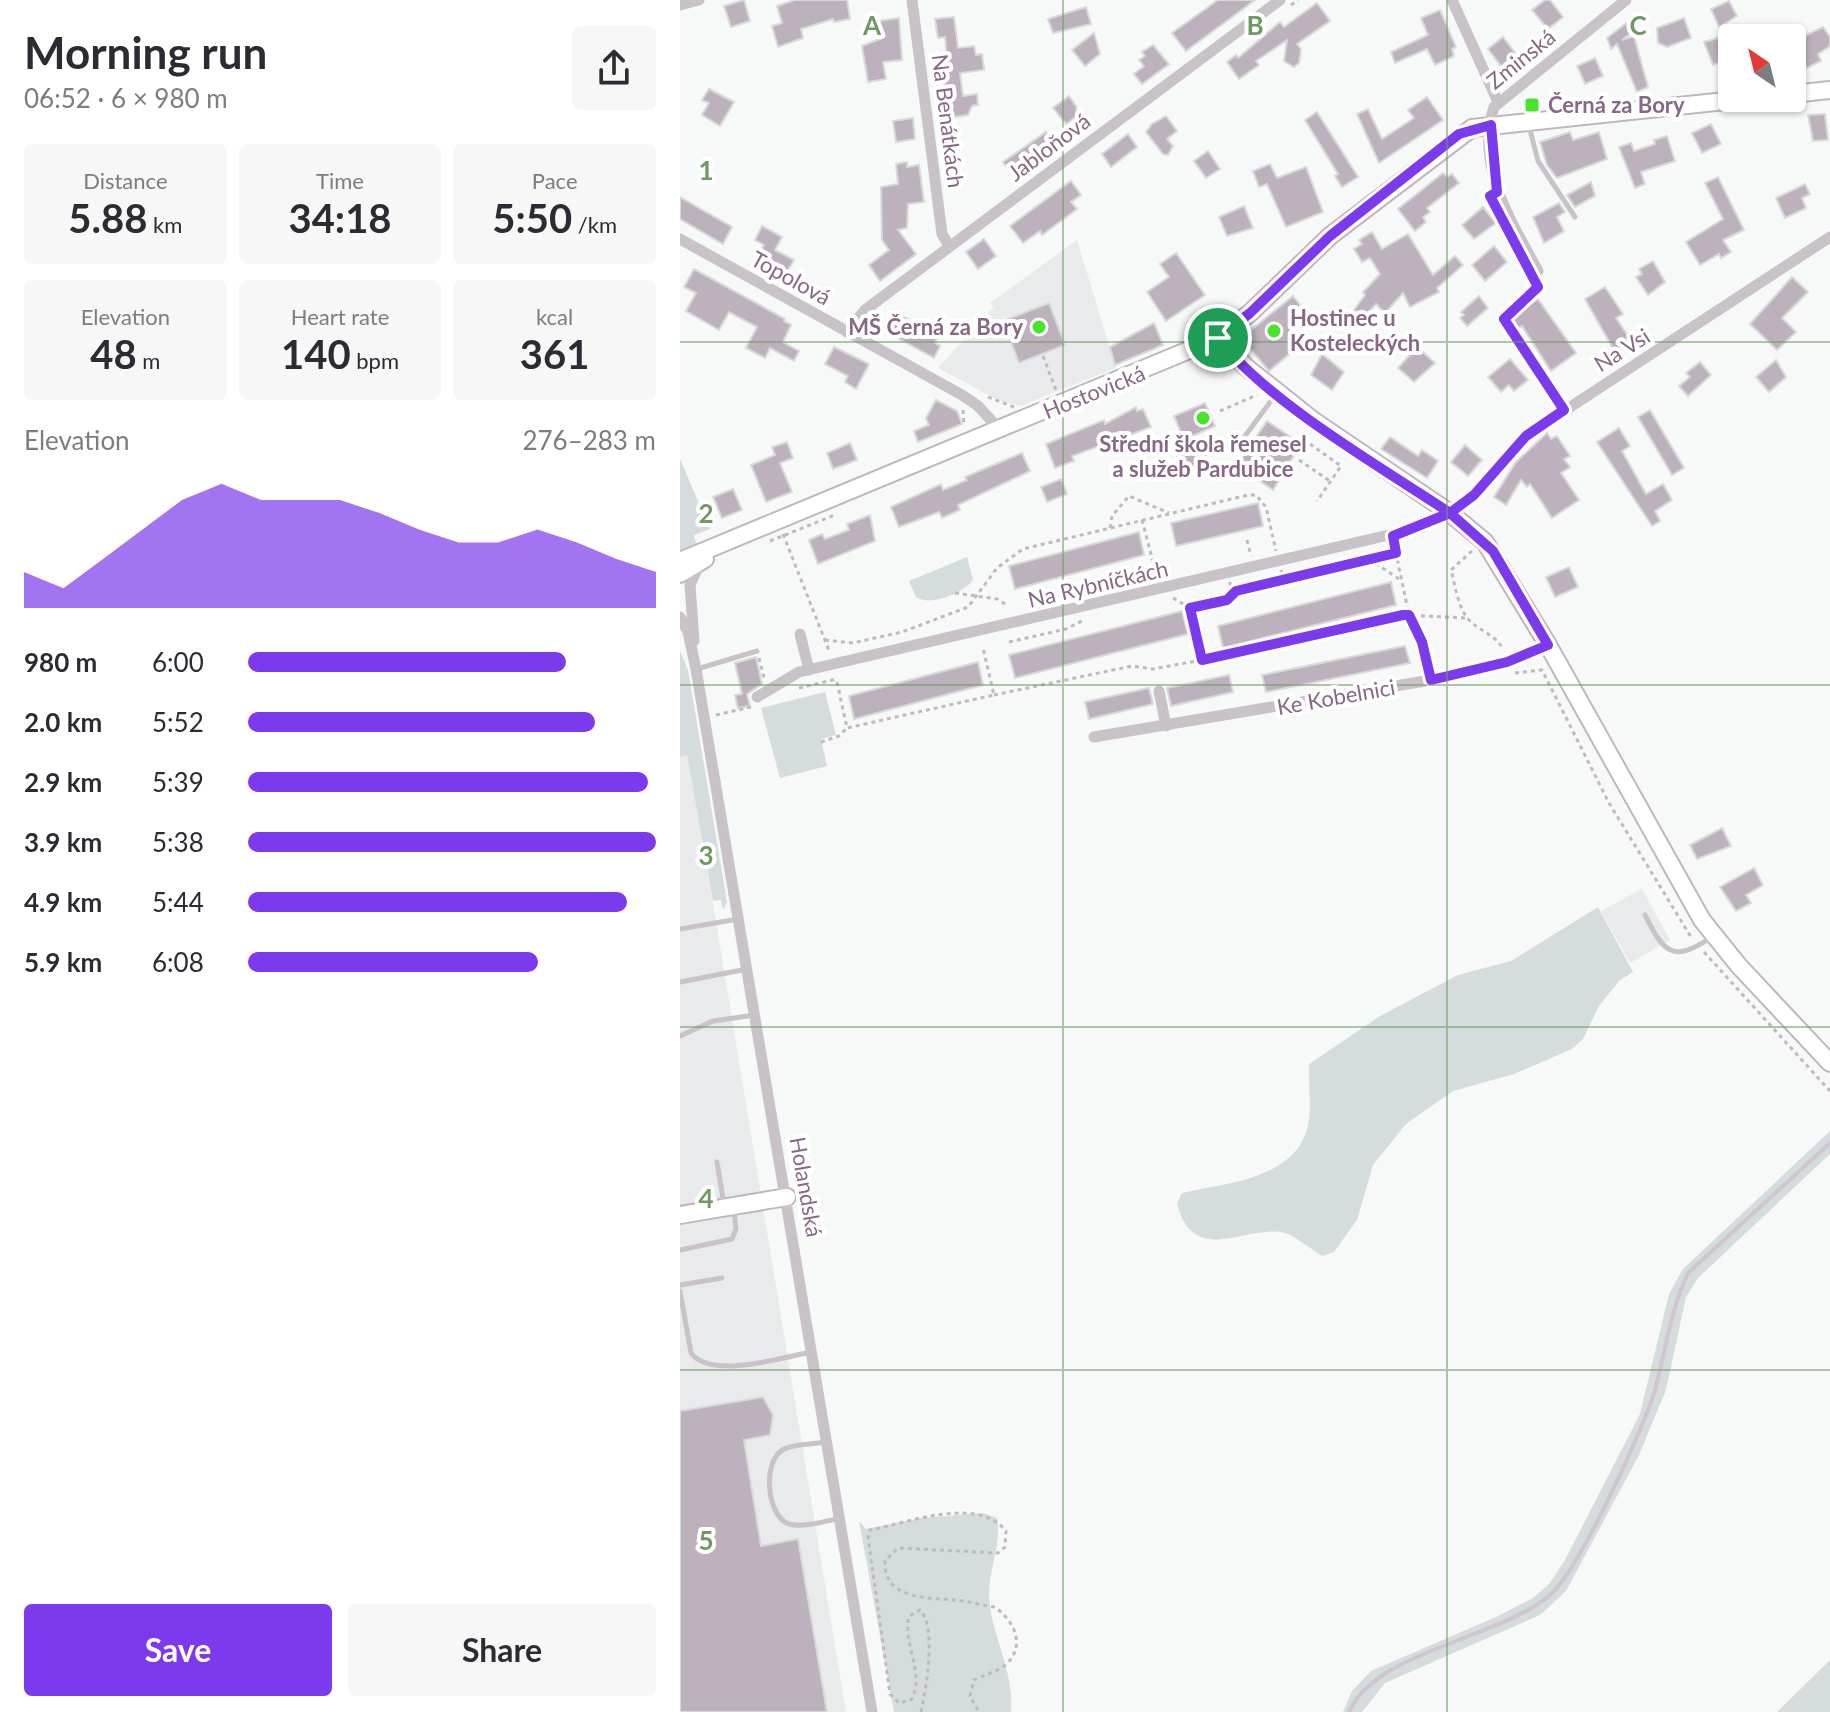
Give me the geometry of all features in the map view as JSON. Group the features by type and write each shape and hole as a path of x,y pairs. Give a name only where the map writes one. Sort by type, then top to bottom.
{"main road":[{"path":"1806,93 1830,90"},
{"name":"Hostovická","path":"680,574 703,560 781,529 1000,430 1218,338 1250,313 1330,236 1459,134 1491,125 1718,102"},
{"path":"1218,338 1232,355 1277,392 1450,513 1485,542 1548,645 1689,900 1713,936 1830,1063"},
{"name":"Hostovická","path":"680,561 781,529"},
{"path":"680,1215 787,1197"}],"street":[{"path":"680,5 699,0"},
{"name":"Na Benátkách","path":"912,0 942,234 949,246"},
{"name":"Jabloňová","path":"847,332 865,310 1280,0"},
{"path":"1452,0 1498,102"},
{"name":"Zminská","path":"1491,125 1498,102 1626,0"},
{"path":"1491,125 1497,192 1534,273"},
{"name":"Na Vsi","path":"1450,513 1474,495 1526,436 1830,237"},
{"name":"Topolová","path":"680,239 972,401 1000,430"},
{"name":"Na Rybníčkách","path":"762,695 795,673 1393,536 1450,513"},
{"name":"Holandská","path":"696,669 690,585 694,571 703,560"},
{"name":"Holandská","path":"680,617 688,632 705,718 872,1712"},
{"path":"800,634 809,670"},
{"name":"Holandská","path":"680,635 696,669"},
{"name":"Ke Kobelnici","path":"1094,737 1431,680 1507,662 1548,645"},
{"path":"1159,691 1166,726"}],"lane":[{"path":"1528,121 1538,161 1575,217"},
{"path":"1520,340 1564,410"},
{"path":"1202,455 1245,436 1277,392"},
{"path":"696,669 757,651"},
{"path":"1645,915 1661,945 1673,952 1693,949 1713,936"},
{"path":"680,929 739,919"},
{"path":"680,982 748,969"},
{"path":"680,1036 713,1021 756,1015"},
{"path":"680,1250 732,1239 736,1229 717,1162"},
{"path":"722,1278 680,1288 682,1319 691,1353 714,1366 813,1352"},
{"path":"828,1442 785,1449 770,1463 768,1472 775,1509 783,1522 793,1525 841,1519"}],"path":[{"path":"1520,340 1516,339 1504,317 1538,287 1534,273"},
{"path":"1043,356 1057,393"},
{"path":"1220,411 1258,395"},
{"path":"1310,444 1341,466 1317,501"},
{"path":"1299,460 1330,481"},
{"path":"825,640 853,643 902,632 968,607 997,568 1019,551 1170,513 1256,495 1263,501 1272,534"},
{"path":"1110,528 1112,516 1129,496 1170,513"},
{"path":"770,542 781,529 841,512"},
{"path":"1142,520 1153,562"},
{"path":"781,529 835,664"},
{"path":"1393,536 1409,615 1422,642 1431,680"},
{"path":"1467,618 1451,570 1485,542"},
{"path":"1190,608 1227,600 1233,592 1396,553"},
{"path":"1369,559 1402,581"},
{"path":"1228,575 1233,592"},
{"path":"955,593 997,599 1008,606"},
{"path":"1160,601 1178,599 1190,608 1202,660"},
{"path":"821,742 839,736 847,728 994,695 1132,666 1153,669 1202,660 1409,615 1467,618 1497,640 1507,662"},
{"path":"1009,642 1066,629 1089,618"},
{"path":"983,648 994,695"},
{"path":"705,718 759,705 762,695 757,651"},
{"path":"788,690 837,680 847,728"},
{"path":"921,1712 927,1676 927,1620 920,1610 909,1616 907,1633 917,1687 911,1700 899,1703 890,1694 868,1537 870,1530 967,1512 995,1522 1006,1531 1005,1547 998,1553 898,1548 885,1561 885,1571 889,1580 909,1595 994,1607 1006,1614 1017,1635 1014,1657 1001,1668 974,1680 970,1696 979,1712"}],"shaded area":[{"name":"MŠ Černá za Bory","path":"1077,240 1116,368 1020,406 998,400 938,368 994,307 990,303"},
{"path":"680,459 710,529 694,535 697,546 680,553"},
{"path":"967,557 973,580 969,585 955,594 938,599 922,600 916,597 909,581"},
{"path":"680,651 688,670 727,902 723,910 721,900 713,901 687,755 680,757"},
{"path":"825,692 836,735 821,739 827,766 780,778 761,708"},
{"path":"687,754 846,1712 680,1712 680,757"},
{"path":"1642,889 1670,940 1630,963 1601,911"},
{"path":"1598,907 1633,972 1619,981 1599,1006 1583,1039 1572,1049 1514,1074 1453,1091 1406,1124 1373,1165 1357,1220 1334,1252 1323,1256 1285,1233 1208,1239 1195,1234 1185,1223 1177,1203 1182,1193 1253,1177 1285,1161 1298,1149 1309,1117 1309,1064 1380,1016 1458,975 1511,961"},
{"path":"1830,1131 1830,1154 1698,1278 1686,1297 1666,1390 1639,1455 1566,1591 1540,1615 1385,1683 1362,1712 1343,1712 1352,1691 1371,1671 1498,1616 1533,1598 1549,1584 1565,1560 1640,1414 1669,1294 1683,1269"},
{"path":"983,1513 997,1518 998,1537 991,1575 990,1609 1006,1667 1011,1712 894,1712 859,1521 866,1529 921,1518"},
{"path":"1830,1660 1830,1712 1777,1712"}],"building":[{"path":"744,0 750,21 731,27 724,6"},
{"path":"795,0 847,0 850,19 834,22 833,19 801,29 803,38 778,47 772,26 782,23 777,6"},
{"path":"1218,0 1255,0 1186,51 1172,33"},
{"path":"1545,0 1550,0 1563,17 1548,29 1532,10"},
{"path":"1729,1 1737,16 1718,25 1711,9"},
{"path":"1317,3 1330,21 1297,44 1301,49 1299,63 1294,67 1284,61 1287,40 1256,61 1259,65 1239,79 1227,62 1236,55 1238,58 1280,22 1284,27"},
{"path":"1086,7 1091,24 1053,33 1048,19"},
{"path":"1440,10 1456,47 1452,49 1454,56 1435,65 1427,49 1395,63 1391,52 1428,35 1421,18"},
{"path":"954,17 958,48 974,46 976,55 982,54 984,70 960,73 963,96 977,94 978,105 972,106 968,115 948,118 941,59 947,59 945,37 938,38 935,19"},
{"path":"899,18 902,60 883,62 886,79 868,82 862,46 882,38 879,21"},
{"path":"1684,18 1691,38 1667,47 1658,43 1657,28"},
{"path":"1629,21 1633,32 1622,40 1634,36 1648,87 1637,92 1617,44 1611,49 1607,38"},
{"path":"1823,27 1830,37 1830,46 1818,54 1821,61 1806,68 1806,35"},
{"path":"1094,33 1100,54 1085,66 1072,50"},
{"path":"1503,37 1516,54 1501,66 1488,49"},
{"path":"1718,38 1718,63 1713,65 1704,42"},
{"path":"1153,45 1169,64 1142,84 1134,74 1144,66 1139,60 1145,56 1142,52"},
{"path":"1595,58 1603,76 1585,84 1577,66"},
{"path":"709,89 734,102 720,126 702,115 709,103 702,100"},
{"path":"1069,96 1076,106 1077,116 1066,124 1053,108"},
{"path":"1427,97 1443,120 1379,163 1357,114 1368,109 1382,139 1414,118 1408,110"},
{"path":"1317,112 1358,177 1342,187 1335,176 1338,174 1305,120"},
{"path":"1825,114 1828,140 1813,141 1808,115"},
{"path":"1166,116 1177,131 1167,139 1173,146 1168,155 1163,154 1146,132 1152,124"},
{"path":"913,118 915,139 896,142 893,121"},
{"path":"1711,124 1721,144 1702,153 1692,133"},
{"path":"1046,132 1054,143 1053,150 1016,179 1003,162"},
{"path":"1570,132 1573,140 1599,132 1607,159 1557,178 1547,165 1540,142"},
{"path":"1128,134 1137,147 1111,167 1102,154"},
{"path":"1667,136 1675,161 1641,172 1645,184 1635,188 1619,147 1631,143 1634,151"},
{"path":"1208,151 1220,169 1206,178 1194,161"},
{"path":"907,162 907,167 919,165 924,202 908,204 907,228 898,230 916,254 880,281 869,265 889,250 882,240 881,187 898,184 896,164"},
{"path":"1270,164 1277,178 1306,167 1323,212 1286,227 1267,184 1259,187 1253,171"},
{"path":"1443,173 1447,177 1452,174 1459,183 1427,208 1430,212 1423,217 1426,222 1415,231 1398,209"},
{"path":"1718,177 1744,230 1723,240 1731,252 1721,258 1719,254 1700,265 1686,242 1723,219 1705,183"},
{"path":"1071,181 1081,195 1071,202 1077,209 1042,235 1040,231 1023,243 1010,226"},
{"path":"1591,182 1595,196 1575,207 1567,195"},
{"path":"1805,184 1810,194 1802,198 1806,208 1785,218 1776,198"},
{"path":"680,197 732,227 723,244 680,219"},
{"path":"1559,203 1565,212 1557,217 1564,231 1544,243 1533,217"},
{"path":"1244,206 1253,228 1227,236 1219,217"},
{"path":"1483,207 1496,223 1474,239 1462,225"},
{"path":"762,226 782,237 775,250 794,260 784,277 755,261 764,245 755,240"},
{"path":"1372,232 1382,249 1408,234 1433,275 1455,256 1463,265 1437,288 1439,292 1410,307 1403,293 1385,313 1376,304 1363,318 1354,310 1365,295 1363,292 1380,274 1370,258 1362,262 1354,249 1362,244 1359,240"},
{"path":"984,239 996,256 978,269 966,252"},
{"path":"1494,246 1507,262 1485,281 1472,265"},
{"path":"1176,253 1205,295 1166,321 1147,292 1169,277 1160,264"},
{"path":"1653,261 1665,282 1648,295 1636,277 1642,274 1639,269"},
{"path":"694,269 785,319 791,325 783,342 799,351 794,361 770,348 765,358 746,348 757,327 729,312 719,330 686,311 696,293 684,287"},
{"path":"1792,277 1808,292 1782,318 1796,332 1777,350 1750,324"},
{"path":"1605,287 1623,314 1616,318 1632,342 1615,352 1585,299"},
{"name":"Hostinec u Kosteleckých","path":"1293,296 1304,310 1293,326 1304,342 1269,371 1241,338"},
{"path":"1479,296 1488,308 1467,326 1460,318 1464,315 1461,312"},
{"path":"1538,299 1576,353 1551,371 1522,326 1516,330 1508,318"},
{"path":"1049,303 1065,345 1019,363 1003,321"},
{"path":"904,317 938,336 935,343 940,346 934,358 888,333 895,322 900,325"},
{"path":"1154,323 1163,345 1115,365 1110,347"},
{"path":"834,347 869,364 856,389 845,382 848,376 825,364"},
{"path":"1417,347 1435,363 1414,382 1398,368"},
{"path":"1322,354 1344,372 1332,390 1311,375"},
{"path":"1510,359 1528,380 1514,391 1509,385 1501,392 1488,377"},
{"path":"1776,360 1786,377 1769,392 1756,377"},
{"path":"1700,362 1711,375 1688,396 1679,386 1690,377 1686,373"},
{"path":"936,400 957,411 962,424 918,442 914,431 929,425 926,418"},
{"path":"1205,403 1215,426 1184,440 1174,416"},
{"path":"1136,407 1137,411 1143,409 1151,427 1072,456 1074,461 1055,468 1046,444 1104,420 1105,424"},
{"path":"1650,410 1684,468 1672,475 1638,417"},
{"path":"1267,421 1301,444 1273,490 1237,465"},
{"path":"1619,428 1630,446 1622,451 1646,494 1663,484 1672,500 1655,511 1660,521 1652,526 1597,442"},
{"path":"1547,433 1551,439 1557,436 1570,456 1564,459 1570,467 1561,473 1579,500 1552,518 1530,484 1527,487 1521,480 1506,505 1494,497 1516,462"},
{"path":"1390,437 1418,456 1422,450 1438,461 1427,478 1381,449"},
{"path":"787,442 793,458 780,463 792,492 766,502 751,465 775,455 772,447"},
{"path":"850,443 857,460 833,469 827,453"},
{"path":"1465,445 1482,460 1468,476 1451,462"},
{"path":"1196,448 1202,464 1183,472 1177,457"},
{"path":"1022,453 1030,471 958,505 960,510 942,518 939,512 899,527 891,507 941,484 943,490 967,480 965,477"},
{"path":"1061,479 1067,494 1047,502 1041,487"},
{"path":"733,489 742,510 722,518 713,497"},
{"path":"1258,503 1263,526 1176,546 1171,523"},
{"path":"870,515 875,541 818,564 809,540 822,534 825,539 849,530 847,524"},
{"path":"1139,532 1144,555 1015,589 1009,566"},
{"path":"1569,567 1578,587 1555,597 1546,577"},
{"path":"1391,582 1396,605 1223,648 1218,626"},
{"path":"1182,611 1188,634 1015,678 1009,655"},
{"path":"1405,646 1410,663 1266,692 1262,675"},
{"path":"756,657 762,684 747,694 750,706 738,708 735,695 742,694 735,663"},
{"path":"978,662 983,685 854,719 849,696"},
{"path":"1229,675 1233,692 1171,706 1167,688"},
{"path":"1149,688 1153,704 1089,719 1085,702"},
{"path":"1722,828 1731,846 1697,859 1690,845"},
{"path":"1754,868 1763,885 1746,895 1751,903 1736,911 1720,887"},
{"path":"763,1397 773,1415 770,1435 744,1440 761,1546 798,1539 827,1712 680,1712 680,1411"}],"waterway":[{"path":"1349,1712 1363,1691 1384,1674 1528,1610 1550,1595 1562,1581 1593,1530 1638,1435 1655,1390 1673,1316 1688,1273 1830,1143"}],"place":[{"name":"Černá za Bory","path":"1532,105"},
{"name":"MŠ Černá za Bory","path":"1039,327"},
{"name":"Hostinec u Kosteleckých","path":"1274,331"},
{"name":"Střední škola řemesel a služeb Pardubice","path":"1203,418"}],"route":[{"path":"1218,338 1250,313 1330,236 1459,134 1491,125 1492,170 1497,192 1490,196 1538,287 1504,319 1564,410 1526,436 1474,495 1450,513 1493,551 1548,645 1507,662 1431,680 1422,642 1409,615 1403,615 1202,660 1190,608 1227,600 1236,591 1396,553 1393,536 1414,531 1450,513 1314,421 1263,382 1218,338"}]}
